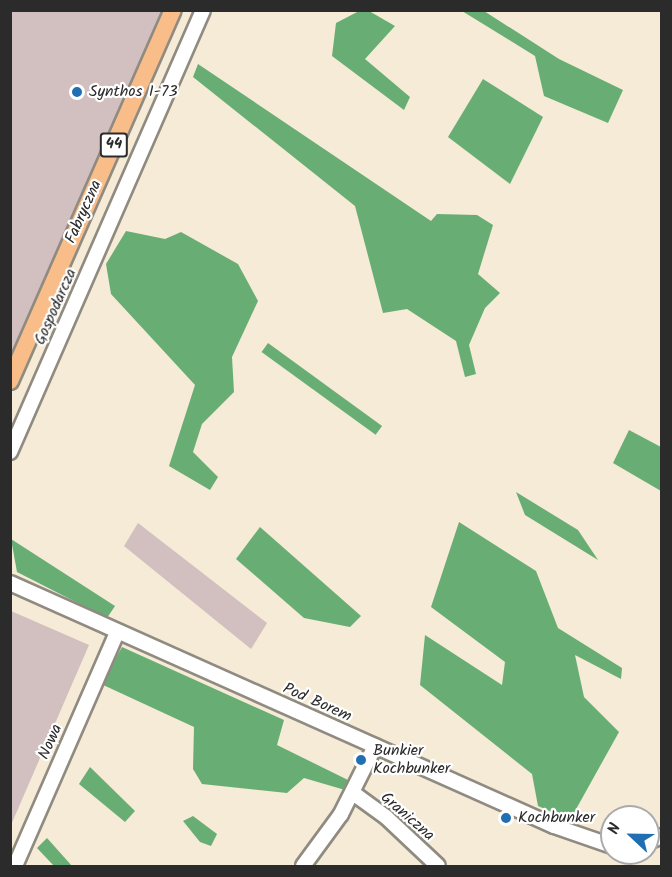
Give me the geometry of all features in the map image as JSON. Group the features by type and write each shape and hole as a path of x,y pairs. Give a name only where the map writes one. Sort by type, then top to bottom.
{"main road":[{"name":"Fabryczna","path":"10,381 173,10"}],"street":[{"name":"Gospodarcza","path":"10,452 203,10"},
{"name":"Pod Borem","path":"10,583 554,826 600,842"},
{"name":"Nowa","path":"15,867 117,632"},
{"path":"303,867 353,794 375,746"},
{"name":"Graniczna","path":"353,794 386,817 438,867"}],"shaded area":[{"path":"10,11 162,11 11,355"},
{"path":"138,523 267,623 251,649 124,546"},
{"path":"11,611 89,645 11,825"}],"green space":[{"path":"361,10 369,11 395,26 365,59 410,97 404,110 332,56 336,23"},
{"path":"462,11 484,11 559,59 623,90 608,123 544,96 535,56"},
{"path":"198,64 431,221 437,214 477,215 493,225 478,274 500,293 485,308 469,345 476,374 465,377 456,341 407,309 383,313 355,206 193,77"},
{"path":"483,79 543,117 510,184 448,137"},
{"path":"126,231 165,239 181,232 238,264 258,301 232,357 234,392 202,424 193,452 218,477 210,490 169,466 195,385 111,294 106,264"},
{"path":"268,343 382,426 376,435 262,352"},
{"path":"629,430 661,447 661,491 613,463"},
{"path":"516,492 578,530 598,560 525,515"},
{"path":"459,522 536,571 558,628 622,668 621,679 575,655 584,697 619,732 570,820 538,806 532,774 420,685 425,635 502,685 505,662 431,607"},
{"path":"260,527 361,616 350,627 304,618 236,559"},
{"path":"11,539 115,606 107,618 17,572"},
{"path":"122,647 284,720 277,745 348,780 345,790 304,778 287,793 202,784 193,769 194,727 101,684"},
{"path":"90,767 135,811 125,822 79,784"},
{"path":"193,816 217,834 211,846 200,842 183,821"},
{"path":"47,838 72,866 54,866 37,848"}],"place":[{"name":"Synthos I-73","path":"77,92"},
{"name":"Bunkier Kochbunker","path":"361,760"},
{"name":"Kochbunker","path":"506,818"}]}
